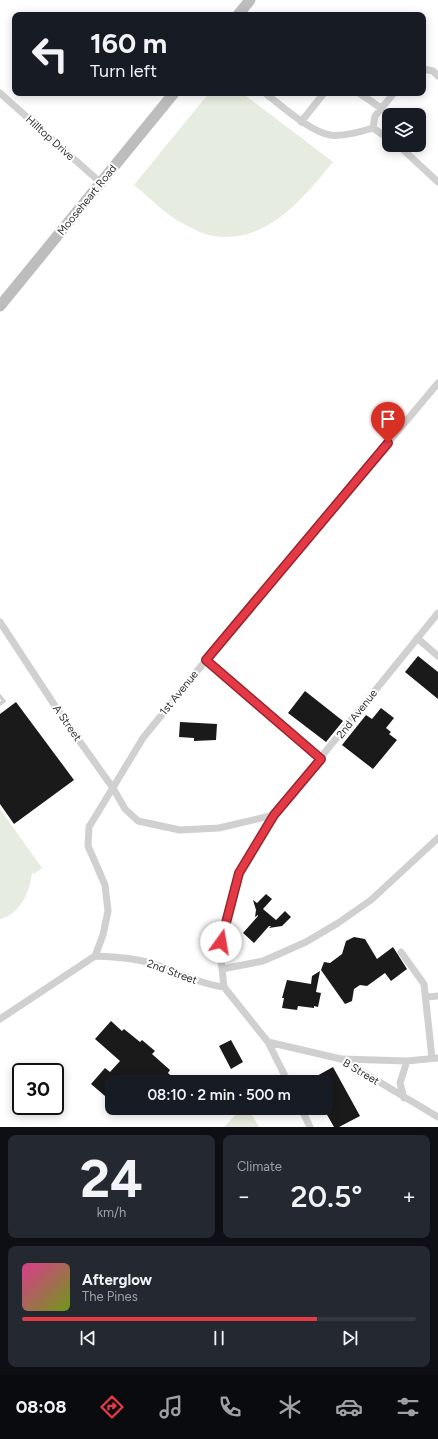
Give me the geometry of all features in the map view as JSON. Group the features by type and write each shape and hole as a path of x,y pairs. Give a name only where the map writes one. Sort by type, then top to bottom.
{"main road":[{"path":"240,12 250,0"},
{"name":"Mooseheart Road","path":"0,306 172,96"}],"street":[{"path":"426,70 433,71 438,76"},
{"name":"Hilltop Drive","path":"0,93 101,183"},
{"path":"269,96 301,122 330,135 355,133 373,128"},
{"path":"301,122 322,96"},
{"path":"363,96 381,108"},
{"path":"373,128 375,116 391,96"},
{"path":"373,128 382,134"},
{"path":"406,152 438,182"},
{"name":"1st Avenue","path":"95,956 103,935 108,910 105,885 88,846 89,827 143,738 206,660 438,383"},
{"name":"2nd Avenue","path":"222,969 220,950 223,933 239,873 274,815 438,613"},
{"name":"A Street","path":"0,622 63,718 113,788 125,810 138,821 180,830 219,828 274,815"},
{"path":"417,638 438,656"},
{"path":"206,660 321,759"},
{"path":"284,1075 268,1042 224,987 222,969 262,961 306,942 338,923 371,900 438,838"},
{"path":"341,1059 407,1061 435,1058 424,984 401,952"},
{"path":"0,1019 95,956"},
{"name":"2nd Street","path":"95,956 128,958 155,964 206,985 224,987"},
{"path":"427,997 438,996"},
{"name":"B Street","path":"268,1042 341,1059 438,1117"},
{"path":"404,1098 400,1083 407,1061"},
{"path":"304,1115 310,1127"}],"lane":[{"path":"0,696 4,701 0,704"}],"shaded area":[{"path":"207,96 246,96 333,162 296,204 282,216 267,226 250,233 233,237 210,235 180,222 162,210 134,185"},
{"path":"0,809 42,868 34,874 32,872 27,894 19,907 14,912 0,919"},
{"path":"235,1115 252,1115 259,1127 224,1127"}],"building":[{"path":"418,656 438,672 438,699 405,672"},
{"path":"305,691 343,721 326,742 288,713"},
{"path":"16,702 74,780 14,824 0,804 0,714"},
{"path":"381,708 394,718 386,728 391,732 389,734 397,740 373,769 342,745 366,715 372,719"},
{"path":"180,722 217,724 216,740 194,741 194,738 179,737"},
{"path":"266,894 272,899 263,909 276,920 285,911 291,917 282,926 269,928 271,926 269,926 254,943 243,933 258,916 255,917 256,910 253,900 257,903"},
{"path":"354,937 365,939 377,959 393,947 407,969 391,981 385,973 367,986 360,985 354,989 352,1001 345,1004 321,970 324,962 330,963 342,954 346,941"},
{"path":"320,971 316,992 321,993 318,1007 298,1006 297,1010 282,1008 284,998 282,998 287,980 311,984 312,976"},
{"path":"111,1021 122,1031 124,1029 140,1042 142,1040 155,1051 152,1054 170,1070 168,1073 170,1075 105,1075 105,1096 91,1084 105,1068 110,1072 120,1061 95,1039"},
{"path":"231,1040 243,1062 231,1069 219,1046"},
{"path":"333,1067 360,1116 339,1127 334,1127 327,1115 333,1115 333,1075 319,1075"}],"route":[{"path":"221,942 239,873 274,815 321,759 206,660 388,443"}]}
